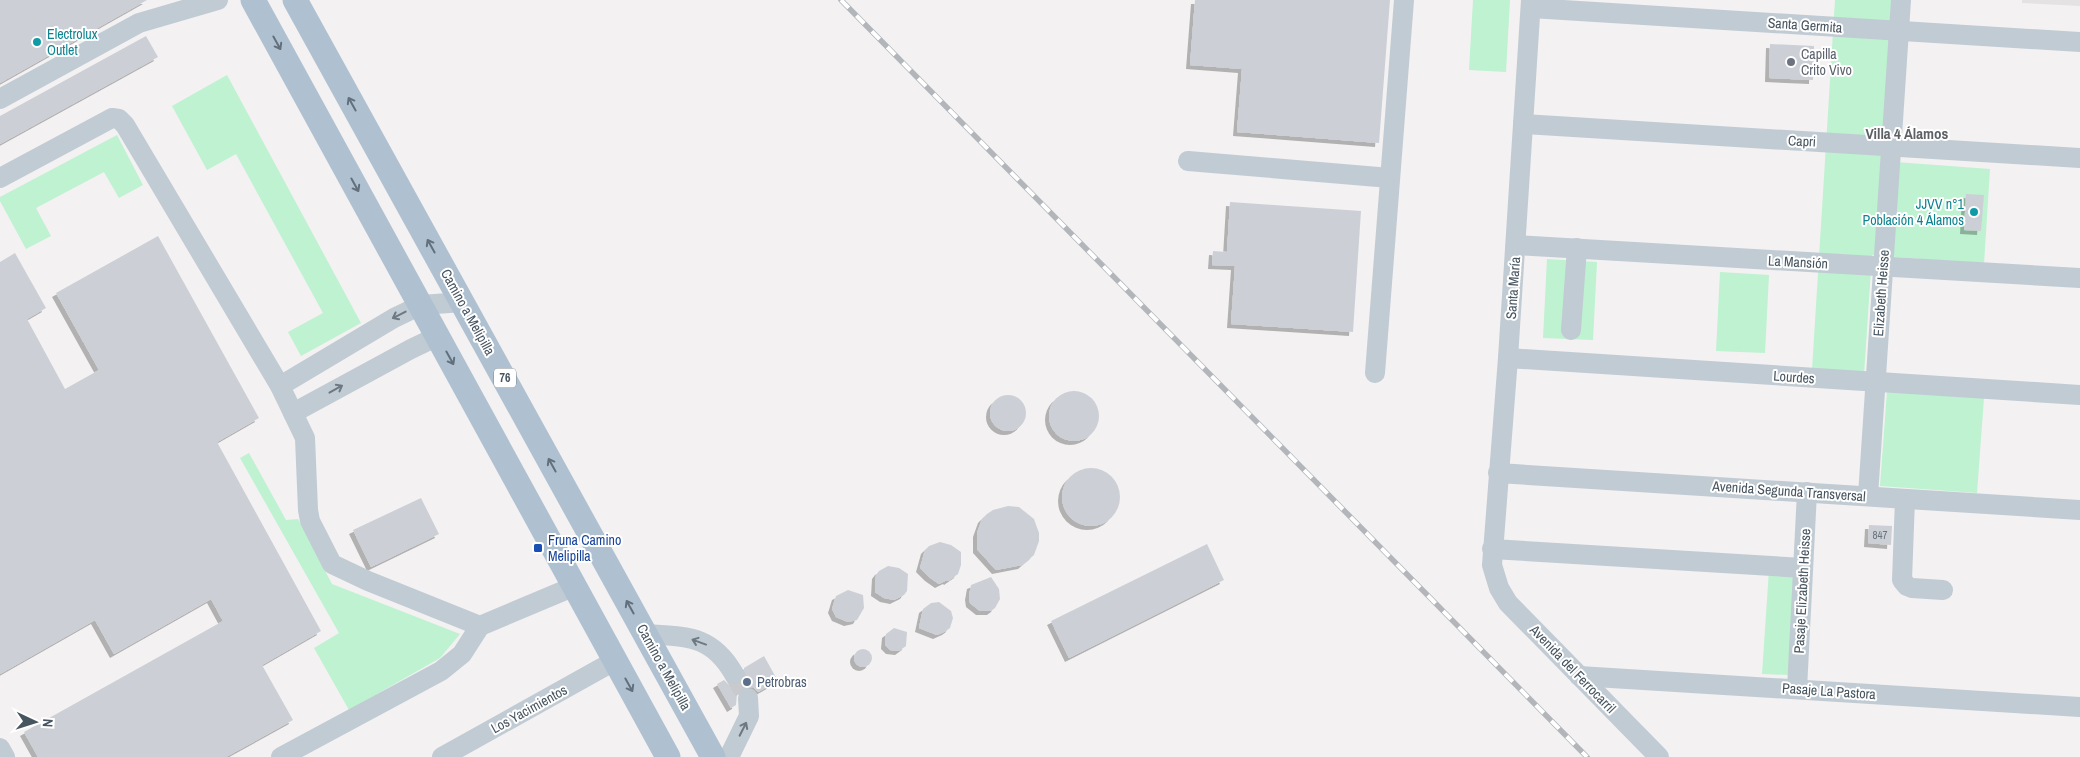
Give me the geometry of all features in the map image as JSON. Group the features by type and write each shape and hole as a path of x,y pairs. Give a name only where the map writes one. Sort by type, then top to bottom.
{"main road":[{"path":"253,0 668,757"},
{"name":"Camino a Melipilla","path":"295,0 713,757"}],"street":[{"path":"0,99 139,23 218,0"},
{"path":"1376,373 1404,0"},
{"name":"Elizabeth Heisse","path":"1868,496 1901,0"},
{"name":"Santa Germita","path":"1531,4 2080,42"},
{"name":"Santa María","path":"1495,576 1492,565 1492,549 1508,358 1531,4"},
{"path":"0,178 112,118 119,119 137,144 280,386 305,438 310,521 332,564 368,581 480,626"},
{"name":"Capri","path":"1524,124 2080,158"},
{"path":"1188,161 1390,178"},
{"name":"La Mansión","path":"1516,245 2080,278"},
{"path":"1571,330 1577,248"},
{"path":"280,386 421,304 463,302"},
{"path":"293,413 410,349 438,336"},
{"name":"Lourdes","path":"1508,358 2080,395"},
{"name":"Avenida Segunda Transversal","path":"1498,473 2080,510"},
{"name":"Pasaje Elizabeth Heisse","path":"1797,689 1807,492"},
{"path":"1905,499 1902,580 1907,586 1912,588 1943,590"},
{"path":"1492,549 1803,568"},
{"name":"Avenida del Ferrocarril","path":"1495,576 1499,588 1508,603 1659,757"},
{"path":"281,757 441,671 462,654 480,626 575,586"},
{"path":"645,634 684,637 704,642 725,658 734,674"},
{"name":"Los Yacimientos","path":"442,757 616,660"},
{"name":"Pasaje La Pastora","path":"1579,676 2080,707"},
{"path":"729,757 749,716 748,698"},
{"path":"0,748 5,757"}],"shaded area":[{"path":"2022,0 2080,0 2080,6 2022,3"}],"green space":[{"path":"1473,0 1510,0 1506,72 1469,70"},
{"path":"1835,0 1893,0 1882,161 1990,169 1984,264 1872,255 1864,374 1812,370"},
{"path":"227,75 361,323 301,356 288,332 323,313 236,154 207,170 172,106"},
{"path":"117,135 143,185 119,198 104,172 36,208 51,236 26,249 0,201 0,197"},
{"path":"1547,259 1597,262 1593,340 1543,338"},
{"path":"1720,272 1769,275 1765,353 1716,351"},
{"path":"1887,391 1984,398 1977,493 1880,486"},
{"path":"249,453 286,520 298,519 332,584 460,634 440,658 349,710 314,648 339,633 240,458"},
{"path":"1769,570 1795,571 1789,675 1762,674"}],"building":[{"name":"Electrolux Outlet","path":"0,0 147,0 0,83"},
{"path":"1195,0 1390,0 1379,143 1237,132 1242,69 1190,65"},
{"path":"146,36 158,57 0,144 0,116"},
{"name":"Capilla Crito Vivo","path":"1770,44 1814,46 1813,80 1769,78"},
{"name":"JJVV n°1 Población 4 Álamos","path":"1966,194 1984,195 1981,231 1964,230"},
{"path":"1230,202 1361,211 1353,332 1231,324 1235,266 1212,265 1213,251 1227,252"},
{"path":"158,236 259,418 217,442 321,631 262,665 293,720 226,757 38,757 24,732 223,621 211,599 114,654 95,620 0,674 0,262 15,253 46,308 27,319 65,389 99,370 56,293"},
{"path":"1074,391 1088,395 1095,402 1099,416 1095,430 1088,437 1074,441 1060,437 1053,430 1049,416 1053,402 1060,395"},
{"path":"1008,395 1020,401 1026,413 1020,425 1008,431 996,425 990,413 996,401"},
{"path":"1085,468 1097,468 1112,476 1120,491 1120,503 1112,518 1097,526 1085,526 1070,518 1062,503 1062,491 1070,476"},
{"path":"421,498 439,534 371,567 353,530"},
{"path":"1008,506 1019,507 1034,519 1039,533 1039,541 1034,555 1022,565 996,570 977,549 977,533 982,519 987,514 993,510"},
{"path":"1869,525 1892,526 1891,545 1868,543"},
{"path":"940,542 951,545 961,552 961,565 958,574 948,581 939,584 920,568 925,550 929,546"},
{"path":"1207,544 1224,580 1069,658 1051,621"},
{"path":"888,566 899,568 908,574 907,591 904,595 894,600 884,598 875,592 876,575"},
{"path":"991,577 999,589 1000,599 991,611 980,611 970,603 971,585"},
{"path":"848,590 863,595 864,608 857,620 848,622 836,617 832,609 836,596"},
{"path":"939,602 951,611 953,618 950,628 937,635 919,628 923,609 931,603"},
{"path":"894,628 907,632 906,646 899,651 890,650 885,645 886,634"},
{"path":"863,649 869,652 872,658 869,664 863,667 857,664 854,658 857,652"},
{"name":"Petrobras","path":"764,656 778,681 758,692 753,687 742,688 737,693 736,705 731,708 717,684 724,680 729,685 740,684 745,679 744,668"}],"tunnel":[{"path":"734,674 748,698"}],"railway":[{"path":"841,0 1587,757"}],"place":[{"name":"Electrolux Outlet","path":"37,42"},
{"name":"Capilla Crito Vivo","path":"1791,62"},
{"name":"JJVV n°1 Población 4 Álamos","path":"1974,212"},
{"name":"Fruna Camino Melipilla","path":"538,548"},
{"name":"Petrobras","path":"747,682"}],"district":[{"name":"Villa 4 Álamos","path":"1907,133"}]}
